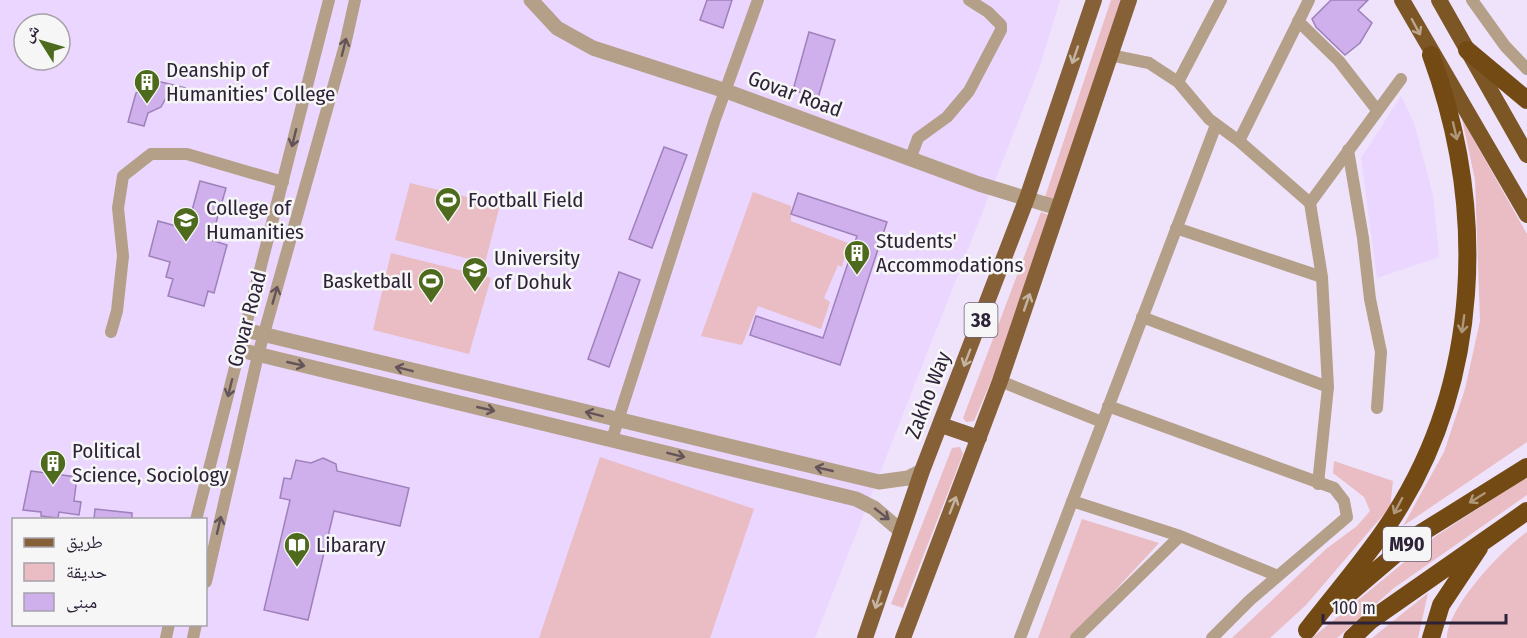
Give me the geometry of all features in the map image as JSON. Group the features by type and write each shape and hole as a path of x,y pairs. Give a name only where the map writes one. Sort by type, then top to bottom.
{"highway":[{"path":"1402,0 1431,55 1527,216"},
{"path":"1439,0 1527,155"},
{"path":"1467,50 1527,100"},
{"path":"1302,634 1390,521 1431,446 1458,364 1469,279 1464,194 1459,146 1448,100 1431,55"},
{"name":"M90","path":"1302,634 1418,535 1527,466"},
{"name":"M90","path":"1352,638 1371,620 1485,538 1527,511"},
{"path":"1431,638 1441,605 1485,538"}],"main road":[{"name":"Zakho Way","path":"865,638 922,471 1027,198 1094,0"},
{"name":"38","path":"903,638 1000,381 1129,0"},
{"path":"941,425 979,438"}],"street":[{"name":"Govar Road","path":"196,518 329,0"},
{"name":"Govar Road","path":"207,578 263,334 345,45 355,0"},
{"name":"Govar Road","path":"531,0 547,21 580,42 1058,208"},
{"path":"612,440 758,0"},
{"path":"911,157 918,138 947,117 969,91 1001,30 1001,25 988,12 969,0"},
{"path":"1178,82 1221,0"},
{"path":"1239,141 1309,0"},
{"path":"1472,0 1522,64"},
{"path":"1298,21 1339,61 1377,110"},
{"path":"1522,64 1527,50"},
{"path":"1110,55 1149,63 1178,82 1216,125 1239,141 1310,203 1322,278 1328,387 1318,484"},
{"path":"1310,203 1401,79"},
{"path":"1020,638 1216,125"},
{"path":"1348,150 1370,299 1381,352 1377,408"},
{"path":"111,332 117,311 123,256 118,208 123,176 150,154 187,154 283,183"},
{"path":"1176,228 1322,278"},
{"path":"1142,317 1328,387"},
{"path":"245,330 860,478 894,482 922,471"},
{"path":"240,350 856,499 874,507 901,531"},
{"path":"1000,381 1102,422"},
{"path":"1108,406 1334,488 1341,494 1347,517 1278,576 1212,638"},
{"path":"856,499 860,478"},
{"path":"1072,501 1180,536 1278,576"},
{"path":"1076,638 1180,536"}],"shaded area":[{"name":"University of Dohuk","path":"0,0 1060,0 1040,66 815,638 0,638"},
{"path":"1401,96 1414,123 1433,195 1439,257 1377,278 1361,158"}],"green space":[{"path":"1111,0 1123,0 1059,201 1045,197"},
{"path":"1462,119 1527,234 1527,442 1403,526 1444,452 1465,389 1480,321 1475,180"},
{"name":"Football Field","path":"410,183 500,205 485,263 395,240"},
{"path":"753,192 791,206 791,221 848,243 842,267 838,265 824,298 830,302 821,329 758,306 742,345 701,336"},
{"path":"1041,212 1052,216 1009,339 974,421 966,422 963,418"},
{"name":"Basketball","path":"391,253 491,278 469,354 373,330"},
{"path":"960,447 963,454 903,608 891,604 952,448"},
{"path":"600,457 754,509 710,638 539,638"},
{"path":"1334,461 1393,481 1390,507 1306,605 1270,638 1232,638 1326,549 1357,526 1370,511 1364,497 1333,473"},
{"path":"1527,477 1527,495 1394,588 1337,638 1312,638 1436,536"},
{"path":"1082,519 1159,543 1071,638 1038,638"},
{"path":"1527,532 1527,638 1447,638 1449,625 1466,595 1504,551"},
{"path":"1428,593 1418,638 1372,638"}],"building":[{"path":"707,0 732,0 723,28 700,20"},
{"path":"1331,0 1368,0 1358,10 1372,23 1360,43 1345,55 1316,27 1312,19"},
{"path":"809,32 835,40 818,98 793,90"},
{"name":"Deanship of Humanities' College","path":"157,81 186,88 183,102 166,98 161,107 148,113 144,126 128,122 136,93"},
{"path":"664,147 687,155 652,248 629,239"},
{"name":"College of Humanities","path":"200,181 226,188 211,240 227,245 214,293 208,291 204,306 168,296 173,279 166,277 170,262 149,256 158,221 187,229"},
{"name":"Students' Accommodations","path":"798,193 887,222 840,365 750,335 756,316 823,338 857,236 791,214"},
{"path":"619,272 640,280 609,367 588,359"},
{"name":"Libarary","path":"323,458 336,464 337,471 409,488 400,526 334,511 308,620 264,610 290,500 280,498 284,478 291,479 296,460 311,463"},
{"name":"Political Science, Sociology","path":"31,471 77,477 74,501 81,502 79,515 59,512 58,518 41,516 41,512 23,510"},
{"path":"95,509 132,513 132,518 94,518"}],"place":[{"name":"Deanship of Humanities' College","path":"147,105"},
{"name":"Football Field","path":"448,223"},
{"name":"College of Humanities","path":"186,243"},
{"name":"Students' Accommodations","path":"857,276"},
{"name":"University of Dohuk","path":"475,293"},
{"name":"Basketball","path":"431,304"},
{"name":"Political Science, Sociology","path":"53,486"},
{"name":"Libarary","path":"297,568"}]}
